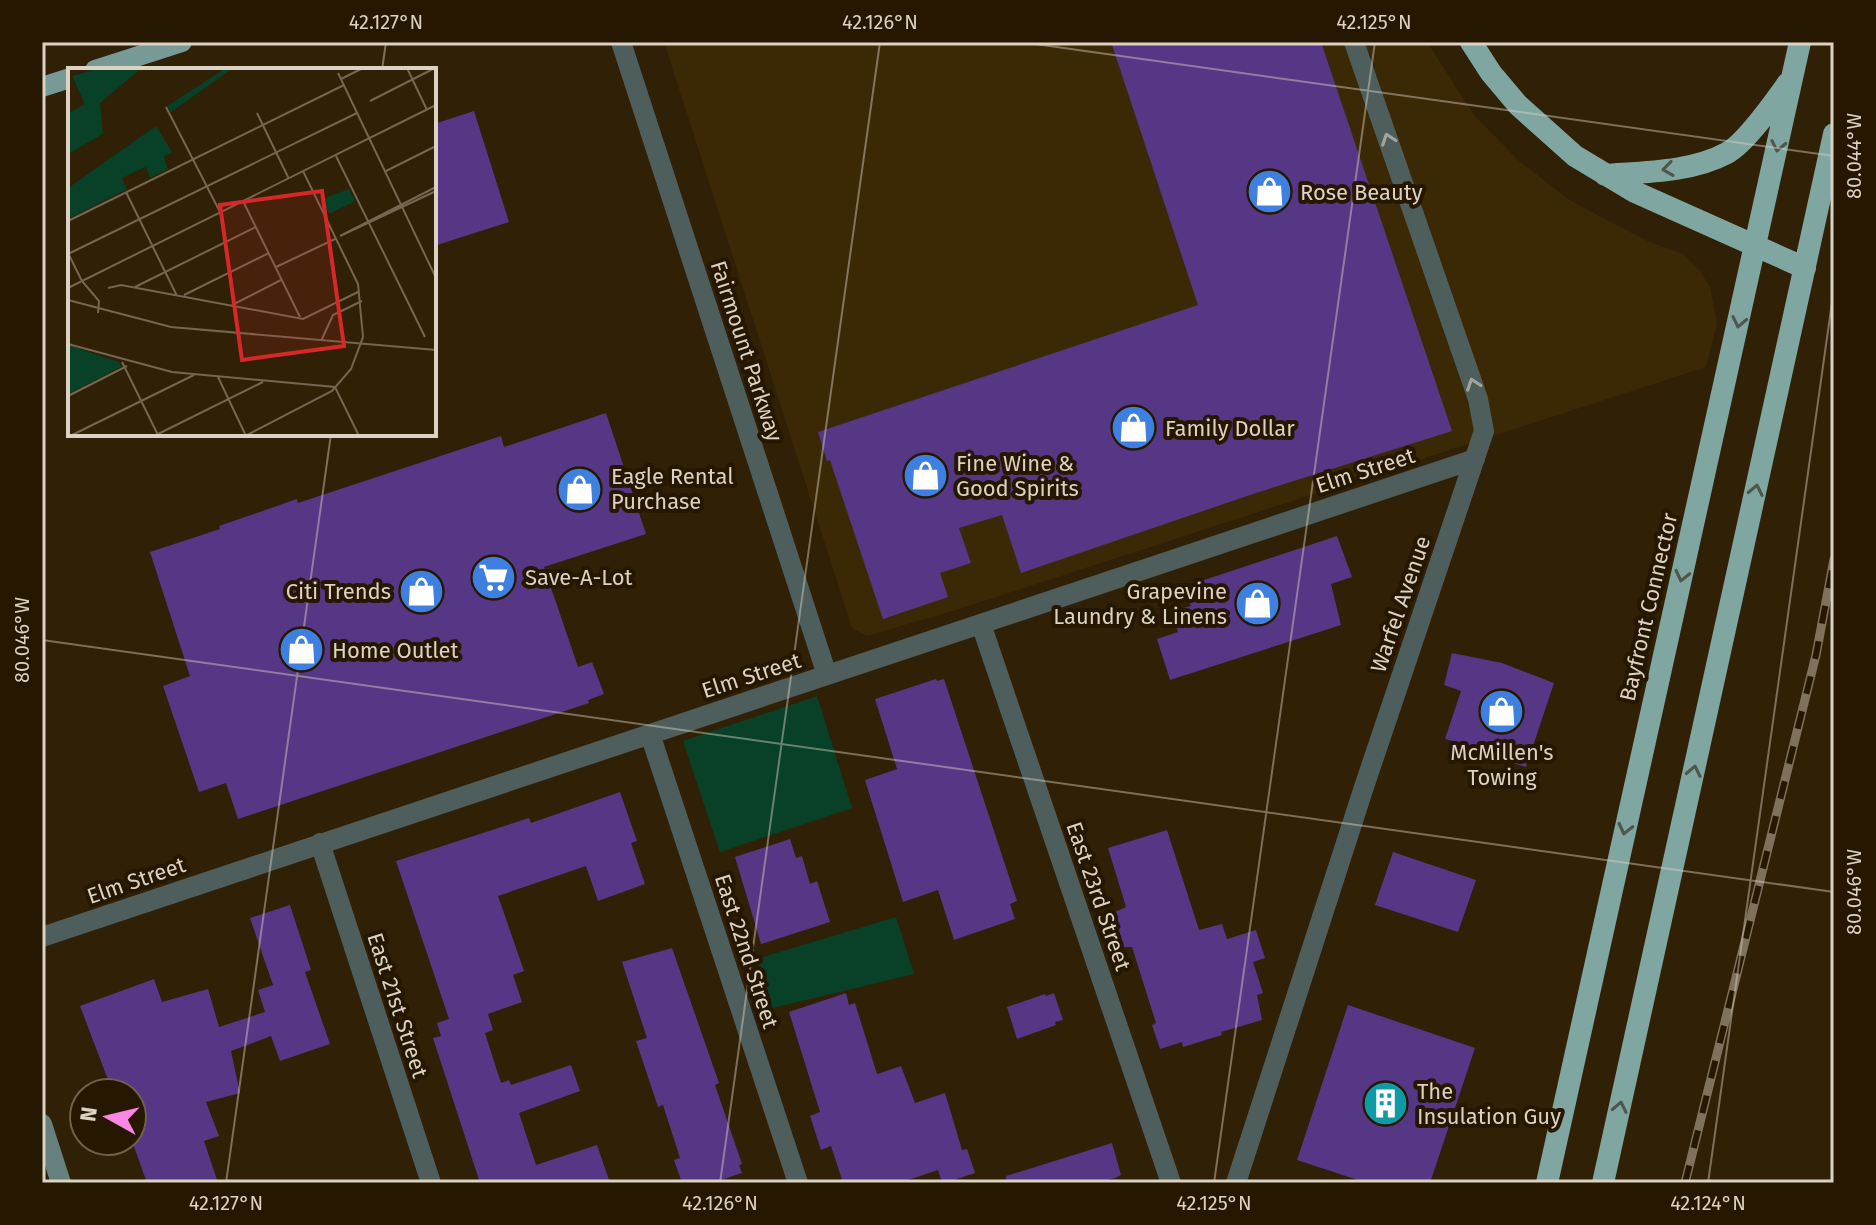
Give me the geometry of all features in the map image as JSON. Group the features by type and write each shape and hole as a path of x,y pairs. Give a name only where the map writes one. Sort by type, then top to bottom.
{"highway":[{"path":"1471,42 1491,73 1518,105 1575,156 1604,175 1805,268"},
{"name":"Bayfront Connector","path":"1547,1183 1800,42"},
{"path":"1604,175 1665,170 1729,152 1757,125 1792,78"},
{"path":"1603,1183 1834,134"}],"main road":[{"path":"101,68 182,42"},
{"path":"42,87 68,79"},
{"path":"42,1124 61,1183"}],"street":[{"name":"Fairmount Parkway","path":"621,42 827,675"},
{"name":"Warfel Avenue","path":"1236,1183 1349,832 1484,431 1481,408 1354,42"},
{"name":"Elm Street","path":"42,937 1475,459"},
{"name":"East 23rd Street","path":"981,624 1171,1183"},
{"name":"East 22nd Street","path":"650,734 798,1183"},
{"name":"East 21st Street","path":"320,843 431,1183"}],"shaded area":[{"path":"664,42 1427,42 1474,115 1518,160 1571,201 1647,241 1683,254 1700,271 1710,287 1717,323 1706,367 956,610 867,636 852,628"}],"green space":[{"path":"817,696 852,808 720,852 683,741"},
{"path":"896,917 914,974 773,1008 756,959"}],"building":[{"path":"1111,42 1321,42 1452,431 1253,494 1021,573 1002,515 959,528 971,563 940,573 948,597 883,619 818,432 1198,305"},
{"path":"474,111 509,222 436,245 436,123"},
{"path":"606,413 646,534 544,567 578,667 592,662 604,694 588,700 589,703 238,819 226,783 199,792 163,686 190,676 150,552 297,499 298,503 501,436 504,447"},
{"path":"1337,536 1352,577 1331,584 1341,625 1170,680 1157,639 1178,632 1171,612 1191,606 1183,587"},
{"path":"1452,653 1502,663 1554,683 1526,767 1445,739 1461,691 1444,685"},
{"path":"944,679 1017,901 1010,904 1015,919 954,940 938,890 903,902 865,780 897,769 875,699"},
{"path":"620,792 637,841 631,843 645,884 598,901 586,866 498,896 524,971 513,975 522,1002 488,1014 493,1030 485,1033 501,1083 509,1080 511,1085 571,1065 580,1091 519,1113 536,1165 597,1145 610,1183 480,1183 433,1038 441,1036 437,1023 449,1019 396,861 529,818 531,823"},
{"path":"1167,830 1199,930 1222,924 1227,939 1256,930 1265,958 1253,962 1263,993 1257,995 1262,1020 1183,1047 1182,1042 1160,1049 1152,1025 1156,1023 1132,947 1124,947 1113,913 1126,907 1108,848"},
{"path":"790,839 796,858 802,856 810,884 817,881 830,922 761,944 735,857"},
{"path":"1393,852 1476,880 1458,932 1375,905"},
{"path":"290,905 311,970 305,972 330,1044 280,1061 271,1036 231,1051 240,1093 206,1102 219,1136 204,1141 218,1183 147,1183 138,1157 148,1157 148,1077 107,1077 80,1006 154,979 162,1002 208,989 219,1027 265,1012 258,990 273,985 250,918"},
{"path":"672,948 719,1083 715,1085 742,1164 739,1165 742,1173 712,1183 682,1183 674,1160 680,1158 663,1105 658,1107 636,1041 647,1038 622,962"},
{"path":"846,993 849,1005 855,1003 877,1074 901,1066 915,1103 945,1093 962,1150 967,1149 975,1173 945,1183 942,1183 938,1170 899,1183 843,1183 831,1146 821,1150 810,1116 820,1112 789,1012"},
{"path":"1054,993 1063,1020 1017,1039 1007,1007"},
{"name":"The Insulation Guy","path":"1348,1005 1475,1048 1430,1183 1367,1183 1297,1160"},
{"path":"1112,1143 1121,1175 1115,1178 1098,1183 1007,1183 1006,1176"}],"railway":[{"path":"1685,1183 1816,655 1834,559"}],"place":[{"name":"Rose Beauty","path":"1269,192"},
{"name":"Family Dollar","path":"1134,428"},
{"name":"Fine Wine & Good Spirits","path":"925,476"},
{"name":"Eagle Rental Purchase","path":"580,489"},
{"name":"Save-A-Lot","path":"494,577"},
{"name":"Citi Trends","path":"422,591"},
{"name":"Grapevine Laundry & Linens","path":"1258,604"},
{"name":"Home Outlet","path":"301,650"},
{"name":"McMillen's Towing","path":"1502,711"},
{"name":"The Insulation Guy","path":"1386,1104"}]}
